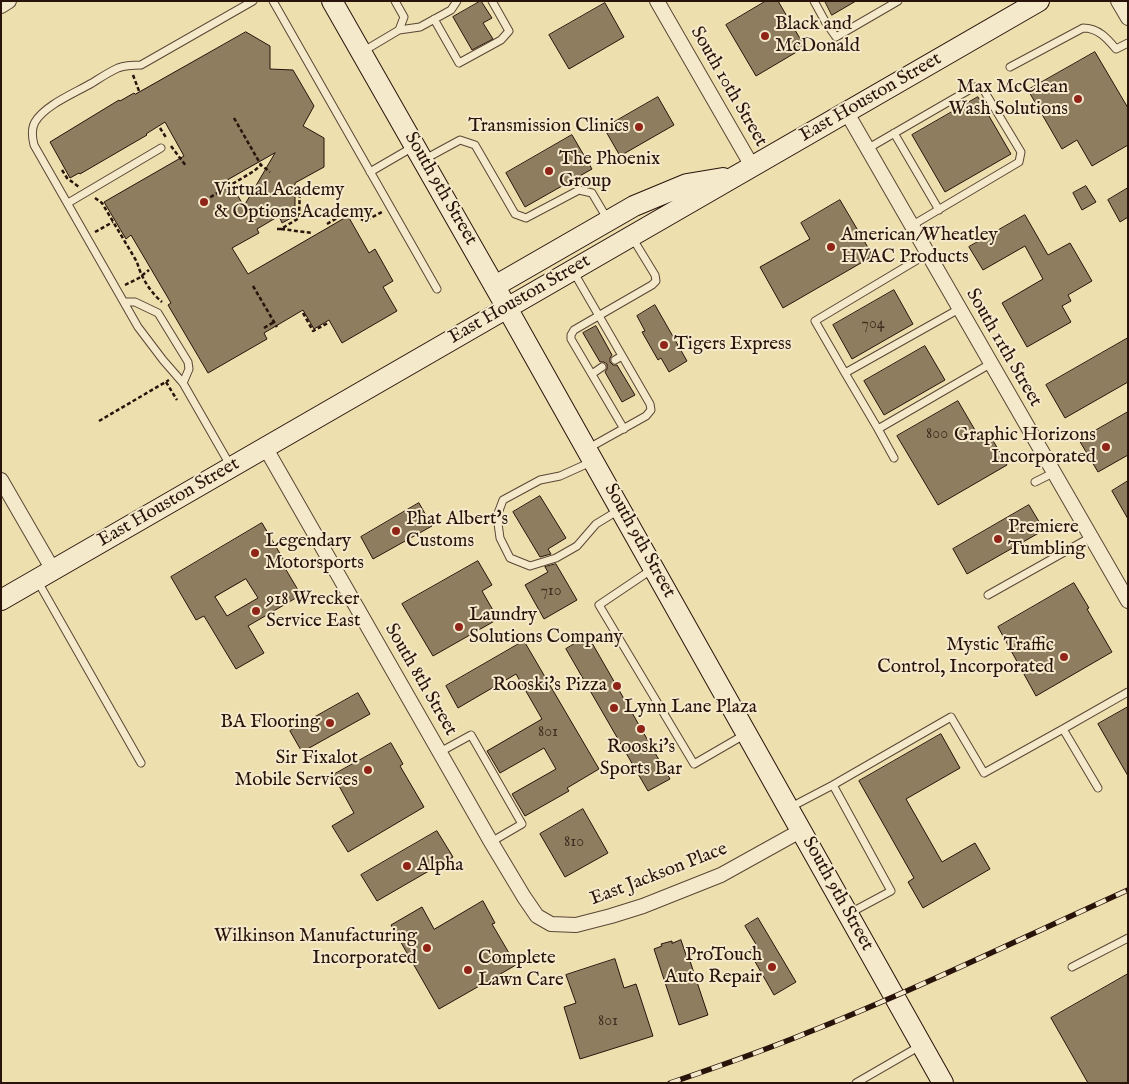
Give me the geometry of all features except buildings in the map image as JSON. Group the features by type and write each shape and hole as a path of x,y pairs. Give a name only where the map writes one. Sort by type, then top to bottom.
{"street":[{"path":"1,6 9,1"},
{"name":"South 9th Street","path":"332,1 495,286 944,1083"},
{"name":"South 10th Street","path":"657,1 752,166"},
{"name":"East Houston Street","path":"1,600 1039,1"},
{"path":"1118,1 1128,18"},
{"name":"South 11th Street","path":"847,113 1128,601"},
{"path":"495,286 634,206 687,184 735,176"},
{"name":"South 8th Street","path":"265,447 530,907 537,916 551,924"},
{"path":"1,480 45,575"},
{"name":"East Jackson Place","path":"551,924 589,922 642,906 721,875 802,830"}],"lane":[{"path":"231,467 183,384 138,328 34,145 32,138 34,124 45,111 117,69 128,65 141,65 253,1"},
{"path":"273,1 437,289"},
{"path":"395,1 404,17 399,30"},
{"path":"362,53 399,30 420,27 451,10 457,1"},
{"path":"434,19 459,63 501,40 509,32 492,1"},
{"path":"814,1 836,37 898,1"},
{"path":"1010,67 1083,28 1090,28 1105,36 1116,49 1128,43"},
{"path":"868,149 974,86 983,90 1021,152 1019,162 911,226"},
{"path":"894,133 939,210"},
{"path":"370,172 460,140 475,145 515,214 526,218 579,190 592,193 608,220"},
{"path":"68,203 161,148"},
{"path":"624,429 571,335 574,330 656,281 655,275 631,236"},
{"path":"894,458 815,321 928,254"},
{"path":"572,270 650,404 651,410 646,416 624,429 560,476 540,480 503,500 497,516 500,538 510,558 530,566 556,558 578,546 596,524 620,509"},
{"path":"124,302 135,302 158,312 188,362 189,369 183,384"},
{"path":"845,373 959,309"},
{"path":"615,360 622,356"},
{"path":"878,429 990,364"},
{"path":"592,374 602,368"},
{"path":"1035,482 1054,472"},
{"path":"988,595 1091,537"},
{"path":"654,568 599,605 694,764 747,733"},
{"path":"45,575 141,763"},
{"path":"789,808 951,717 984,773 1128,692"},
{"path":"1063,729 1098,788"},
{"path":"440,752 471,735 522,824 492,842"},
{"path":"833,785 891,891 848,914"},
{"path":"1072,967 1128,938"},
{"path":"856,1083 922,1045"}],"path":[{"path":"128,65 139,91"},
{"path":"234,118 261,165 270,172"},
{"path":"160,128 175,153 186,166"},
{"path":"58,163 67,178 102,203 137,262 139,270 154,296 165,305"},
{"path":"204,198 209,198 261,165"},
{"path":"300,185 300,218 279,229 312,233"},
{"path":"327,224 347,212 365,222 390,207"},
{"path":"92,234 113,222"},
{"path":"118,291 149,270"},
{"path":"253,286 277,328"},
{"path":"303,313 313,331 328,323"},
{"path":"264,328 274,322"},
{"path":"99,421 172,378"},
{"path":"166,382 177,400"}],"railway":[{"path":"670,1083 792,1039 849,1016 1128,890"}],"place":[{"name":"Black and McDonald","path":"765,36"},
{"name":"Max McClean Wash Solutions","path":"1078,99"},
{"name":"Transmission Clinics","path":"639,127"},
{"name":"The Phoenix Group","path":"549,171"},
{"name":"Virtual Academy & Options Academy","path":"204,202"},
{"name":"American/Wheatley HVAC Products","path":"831,247"},
{"name":"Tigers Express","path":"664,345"},
{"name":"Graphic Horizons Incorporated","path":"1106,447"},
{"name":"Phat Albert's Customs","path":"396,531"},
{"name":"Premiere Tumbling","path":"998,539"},
{"name":"Legendary Motorsports","path":"255,553"},
{"name":"918 Wrecker Service East","path":"256,611"},
{"name":"Laundry Solutions Company","path":"459,627"},
{"name":"Mystic Traffic Control, Incorporated","path":"1064,657"},
{"name":"Rooski's Pizza","path":"617,686"},
{"name":"Lynn Lane Plaza","path":"614,708"},
{"name":"BA Flooring","path":"330,723"},
{"name":"Rooski's Sports Bar","path":"641,729"},
{"name":"Sir Fixalot Mobile Services","path":"368,770"},
{"name":"Alpha","path":"407,866"},
{"name":"Wilkinson Manufacturing Incorporated","path":"427,948"},
{"name":"ProTouch Auto Repair","path":"772,967"},
{"name":"Complete Lawn Care","path":"468,970"}]}
